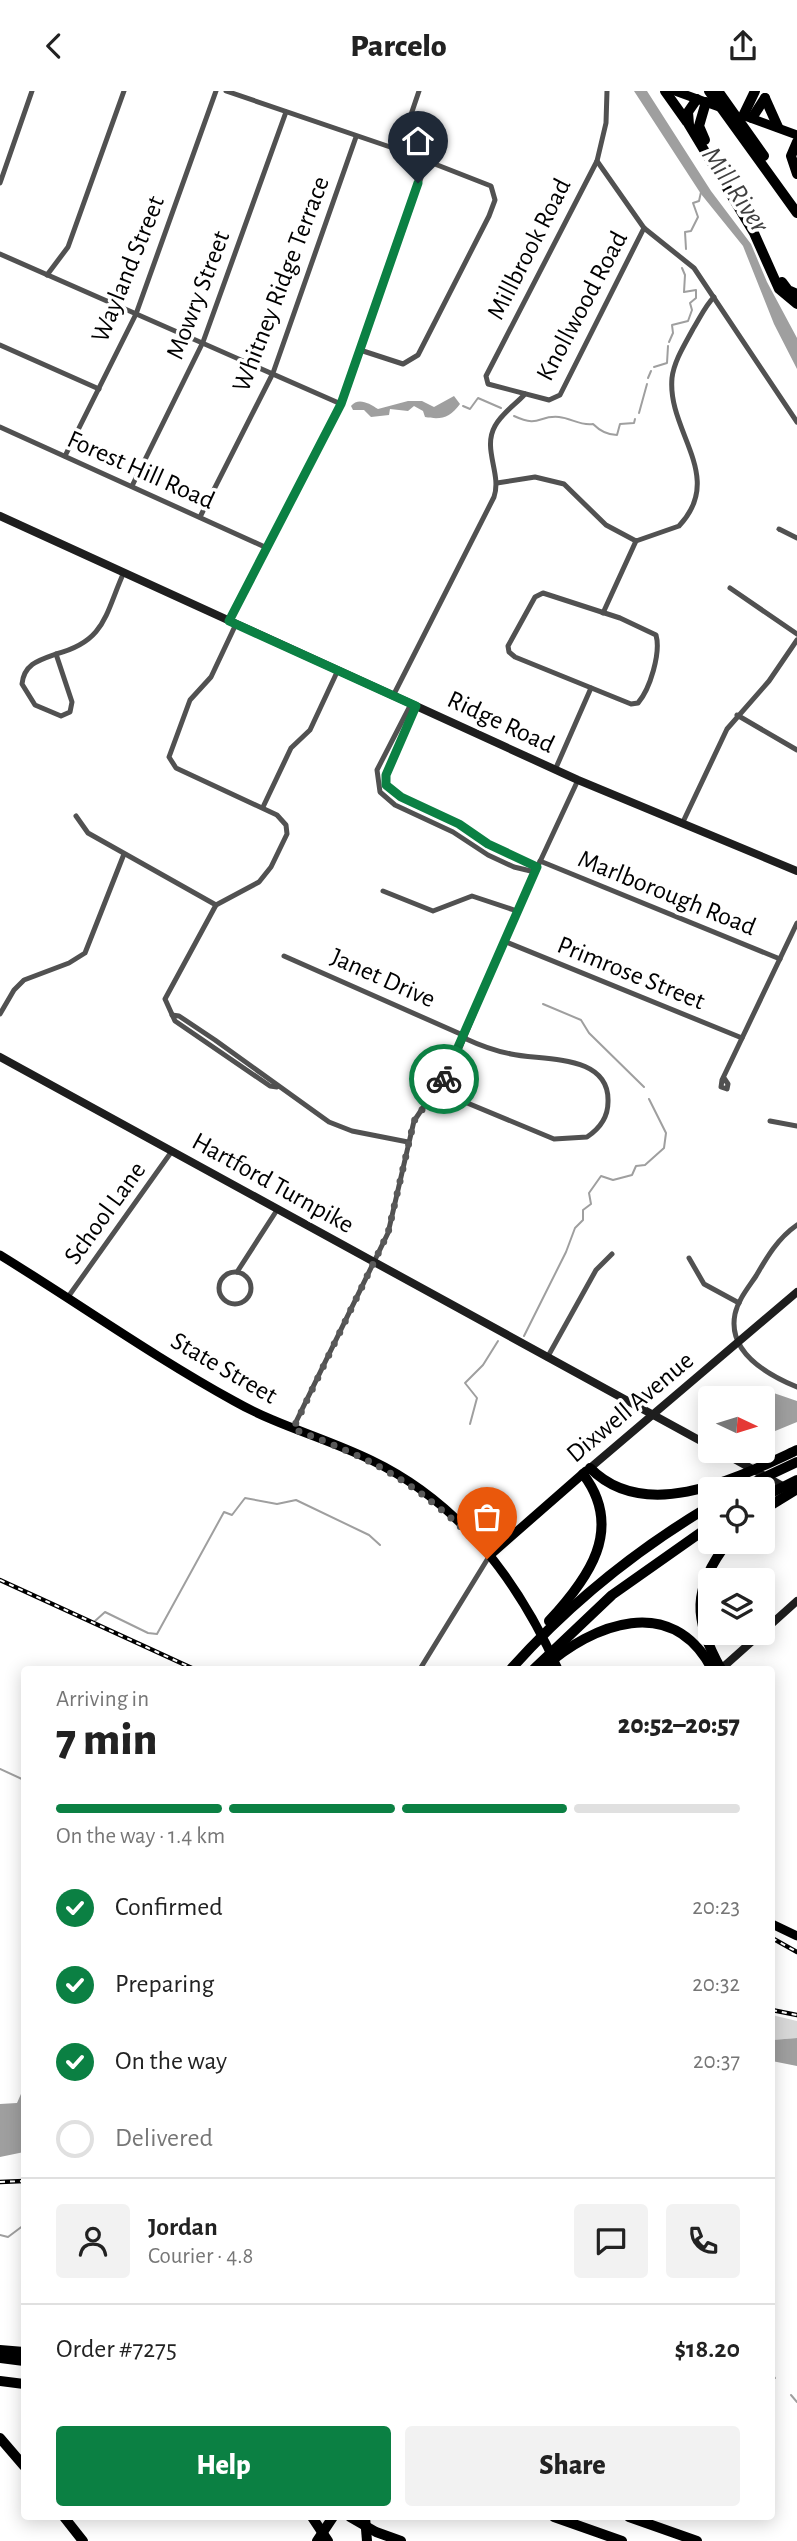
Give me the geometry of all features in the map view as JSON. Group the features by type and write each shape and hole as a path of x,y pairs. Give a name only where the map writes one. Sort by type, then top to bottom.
{"highway":[{"path":"665,91 689,125 754,233 779,289 797,304"},
{"path":"743,121 755,91"},
{"path":"743,121 766,94 778,127"},
{"path":"689,125 688,112 710,95"},
{"path":"710,95 743,121 797,202"},
{"path":"710,95 699,121 702,135 763,237 782,282 797,294"},
{"path":"743,121 797,213"},
{"path":"797,142 792,161 797,174"},
{"path":"587,1471 614,1485 656,1494 701,1488 743,1475 797,1450"},
{"path":"765,1477 797,1462"},
{"path":"513,1666 584,1580 597,1553 601,1529 599,1508 587,1471"},
{"path":"775,1492 796,1486"},
{"path":"775,1502 796,1486"},
{"path":"546,1627 629,1560 698,1514"},
{"path":"541,1666 625,1585 698,1534"},
{"path":"720,1666 704,1636 699,1603 707,1574 721,1554"},
{"path":"560,1649 627,1623 651,1623 668,1626 685,1635 710,1666"},
{"path":"0,2350 21,2352"},
{"path":"0,2358 21,2361"},
{"path":"0,2381 21,2384"},
{"path":"0,2438 21,2462"},
{"path":"66,2520 83,2541"},
{"path":"314,2520 328,2541"},
{"path":"317,2541 331,2520"},
{"path":"355,2520 376,2532 401,2541"},
{"path":"365,2520 367,2541"},
{"path":"562,2520 622,2541"},
{"path":"638,2520 697,2541"}],"main road":[{"path":"675,91 710,95 743,121 778,127 797,135"},
{"name":"Ridge Road","path":"0,516 578,781 797,871"},
{"name":"Hartford Turnpike","path":"0,1057 698,1439"},
{"name":"State Street","path":"0,1255 204,1385 293,1429 352,1451 394,1472 438,1504 490,1555 546,1627 557,1666"},
{"name":"Dixwell Avenue","path":"490,1555 797,1292"},
{"path":"746,1463 796,1486"},
{"path":"725,1666 797,1601"},
{"path":"775,1925 797,1936"}],"street":[{"path":"0,183 32,91"},
{"path":"47,275 68,247 124,91"},
{"name":"Wayland Street","path":"65,456 136,314 216,91"},
{"path":"226,91 399,150 491,186 495,199 418,355 403,363 360,349"},
{"path":"399,150 419,91"},
{"name":"Millbrook Road","path":"510,391 488,384 486,376 597,160 606,123 607,91"},
{"name":"Mowry Street","path":"132,486 203,342 286,112"},
{"name":"Whitney Ridge Terrace","path":"200,517 273,373 356,137"},
{"path":"597,160 645,228 694,268 797,422"},
{"path":"408,1142 340,1127 278,1087 273,1080 179,1016 172,1016 166,1005 167,992 216,905 260,882 287,838 282,819 263,807 176,768 169,757 190,700 211,677 267,548 341,404 427,162"},
{"name":"Knollwood Road","path":"510,391 549,400 559,395 645,228"},
{"path":"0,254 341,404"},
{"path":"603,613 636,541 679,526 695,501 698,488 696,466 675,402 672,378 683,346 714,297"},
{"path":"0,345 99,389"},
{"path":"510,391 510,407"},
{"path":"393,696 494,497 497,483 490,438 494,428 510,407 525,394"},
{"name":"Forest Hill Road","path":"0,427 267,548"},
{"path":"497,483 535,477 564,484 606,525 636,541"},
{"path":"779,529 797,538"},
{"path":"56,654 73,706 70,712 61,716 35,705 22,684 24,673 31,664 56,654 80,647 96,633 124,572"},
{"path":"730,588 797,634"},
{"path":"542,593 603,613 656,635 658,643 644,697 638,703 631,704 515,657 508,646 535,597 542,593"},
{"path":"682,824 727,729 769,681 797,641"},
{"path":"263,807 291,748 310,730 338,670"},
{"path":"555,770 591,688"},
{"path":"414,705 385,783 377,784 377,770 414,705"},
{"path":"737,715 797,750"},
{"path":"293,1429 374,1263 395,1212 408,1142 418,1112 436,1090 465,1037 517,911 578,781"},
{"name":"Marlborough Road","path":"385,783 401,797 459,824 488,844 538,867 780,959"},
{"name":"Marlborough Road","path":"377,784 384,797 396,805 453,832 507,864 538,867"},
{"path":"76,816 88,833 216,905"},
{"path":"0,1014 14,990 24,980 69,963 85,953 124,855"},
{"path":"383,891 433,911 472,896 488,899 517,911"},
{"path":"724,1078 797,923"},
{"name":"Primrose Street","path":"506,942 742,1038"},
{"name":"Janet Drive","path":"284,956 465,1037 510,1054 569,1061 585,1066 599,1076 606,1090 608,1107 605,1118 587,1137 554,1139 436,1090"},
{"path":"770,1121 797,1126"},
{"name":"School Lane","path":"68,1297 172,1151"},
{"path":"237,1272 249,1282 250,1292 244,1301 234,1304 225,1301 219,1287 226,1275 237,1272 277,1210"},
{"path":"797,1225 771,1250 739,1303 734,1326 738,1343 762,1369 797,1387"},
{"path":"547,1357 597,1270 612,1254"},
{"path":"689,1258 704,1284 739,1303"},
{"path":"422,1666 490,1555"}],"shaded area":[{"path":"634,91 647,91 711,191 751,244 767,282 797,338 797,369 774,324 743,246 701,194"},
{"path":"454,396 460,404 449,415 440,418 425,417 423,411 414,406 408,411 390,409 389,415 371,417 364,410 353,410 351,406 360,401 378,409 408,401 422,401 434,407"},
{"path":"775,1394 797,1401 797,1422 775,1431"},
{"path":"775,2016 797,2021 797,2038 775,2040"},
{"path":"797,2038 797,2066 775,2062 775,2040"},
{"path":"21,2094 21,2153 0,2157 0,2104 17,2103"}],"waterway":[{"name":"Mill River","path":"686,249 685,232 691,231 698,217 693,203 699,201 701,192"},
{"path":"669,342 673,333 672,325 688,321 692,310 690,303 696,298 696,290 684,292 685,275 682,268"},
{"path":"654,367 667,363 668,346"},
{"path":"648,378 651,371"},
{"path":"639,413 647,384"},
{"path":"463,406 470,409 478,398 501,408"},
{"path":"514,416 529,421 563,418 593,424 604,432 617,435 620,424 634,423 635,419"},
{"path":"543,1004 581,1020 589,1033 644,1087"},
{"path":"524,1336 566,1252 575,1228 583,1220 583,1210 591,1204 589,1193 601,1176 613,1180 632,1175 636,1166 645,1165 664,1148 666,1133 649,1099"},
{"path":"470,1424 477,1398 465,1383 483,1365 498,1341"},
{"path":"95,1621 105,1612 148,1633 157,1634 224,1512 232,1515 245,1498 277,1504 296,1500 369,1535 380,1545"},
{"path":"0,1769 21,1779"},
{"path":"0,2235 8,2237 21,2227"},
{"path":"791,2395 797,2402"}],"railway":[{"path":"0,1580 187,1666"},
{"path":"775,1940 797,1952"},
{"path":"775,2011 797,2015"},
{"path":"0,2182 21,2181"}],"way so far":[{"path":"444,1079 414,1121 399,1195 388,1233 293,1429 362,1455 411,1483 466,1530 490,1555 487,1559"}],"route":[{"path":"418,183 341,404 229,621 416,706 386,775 386,785 401,797 465,827 488,844 537,867 498,963 444,1079"}]}
